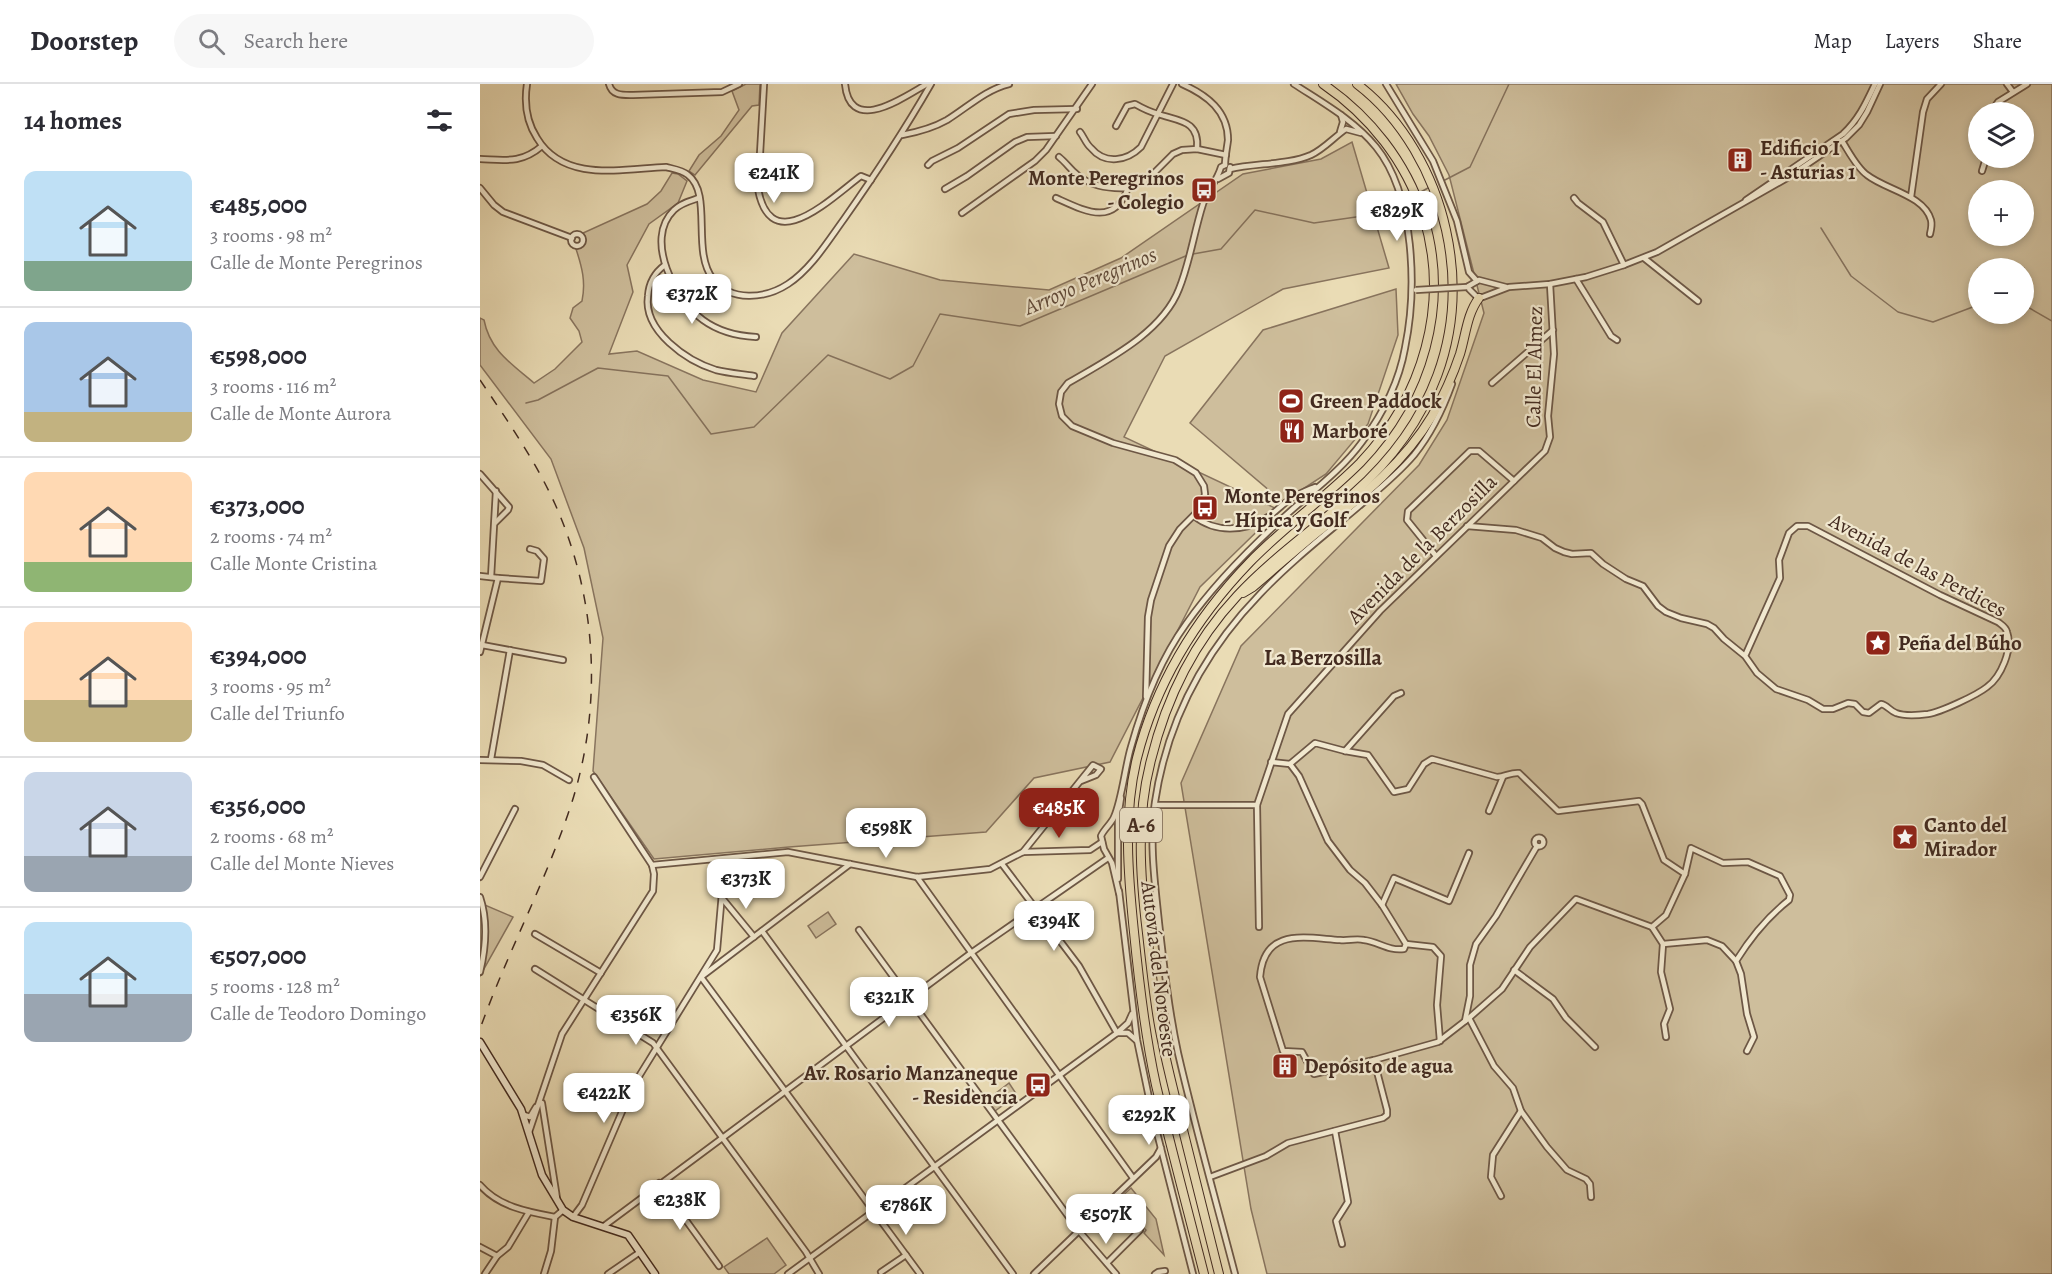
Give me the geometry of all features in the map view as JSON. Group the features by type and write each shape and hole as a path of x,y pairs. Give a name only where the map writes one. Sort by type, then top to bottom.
{"highway":[{"name":"Autovía del Noroeste","path":"1204,1274 1156,1083 1145,1022 1131,908 1127,851 1129,812 1136,761 1153,709 1169,672 1192,631 1219,596 1251,561 1357,465 1387,432 1414,385 1425,355 1432,318 1434,282 1432,252 1419,203 1408,177 1394,153 1372,126 1353,107 1323,84"},
{"name":"Autovía del Noroeste","path":"1219,1274 1157,1016 1140,854 1142,810 1150,763 1162,721 1180,677 1204,637 1236,596 1264,569 1354,494 1388,461 1415,424 1431,392 1448,339 1453,301 1450,248 1436,192 1406,137 1383,108 1358,84"},
{"path":"1236,596 1253,587 1357,500 1388,472 1422,433 1444,394 1460,355 1471,311 1483,296"}],"main road":[{"path":"480,1042 513,1093 524,1115 542,1175 563,1210 573,1217 623,1232 655,1274"}],"street":[{"path":"527,84 526,114 532,131 554,158 569,166 589,170 666,167 688,175 695,183 699,198 702,249 708,270 713,279 727,290 747,297 767,294 787,284 806,269 902,135 929,84"},
{"path":"609,84 614,92 620,95 633,95 722,92 739,84"},
{"path":"764,84 759,189 761,203 773,218 788,223 798,220 810,214 861,176 871,180"},
{"path":"845,84 848,96 854,105 871,111 891,105 929,84"},
{"path":"902,135 933,127 987,93 1009,84"},
{"path":"962,213 1035,161 1077,109 1092,84"},
{"path":"1080,132 1092,151 1108,159 1125,158 1134,154 1141,147 1173,84"},
{"path":"1146,699 1148,617 1151,600 1169,546 1177,532 1202,507 1204,486 1196,473 1174,460 1113,443 1072,426 1062,416 1059,404 1061,392 1068,383 1134,343 1151,327 1179,290 1203,204 1225,165 1228,141 1223,117 1212,101 1182,84"},
{"path":"1119,893 1112,863 1102,842 1103,832 1114,818 1146,699 1163,663 1185,626 1212,589 1246,552 1320,485 1362,443 1385,407 1405,349 1411,304 1410,251 1402,199 1391,171 1377,149 1364,135 1340,114 1294,84"},
{"path":"1386,84 1433,161 1457,221 1469,272 1475,283 1472,291"},
{"path":"1726,213 1843,134 1855,123 1875,84"},
{"path":"1467,287 1483,296 1509,287 1550,284 1576,279 1644,258 1787,178 1842,141 1859,125 1880,84"},
{"path":"1911,197 1923,112 1927,99 1941,84"},
{"path":"2007,84 2013,92"},
{"path":"1998,102 2027,84"},
{"path":"1116,126 1124,108 1130,104 1188,124 1195,131 1198,139 1197,149"},
{"path":"928,165 1009,114 1034,110 1077,109"},
{"path":"1338,135 1342,128 1340,114"},
{"path":"1216,180 1229,173 1230,169 1244,165 1298,159 1312,154 1346,129 1364,135"},
{"path":"945,189 968,176 1015,142 1027,137 1056,136"},
{"path":"1842,141 1866,175 1921,204 1931,220 1930,234"},
{"path":"480,159 519,160 542,146"},
{"path":"1059,157 1078,176 1091,183 1110,188 1128,188 1149,178 1173,154 1182,150 1197,149 1226,155"},
{"path":"1225,165 1230,169"},
{"path":"1221,170 1226,174"},
{"path":"480,188 503,212 572,238"},
{"path":"1056,198 1089,212 1110,212 1122,203 1128,188"},
{"path":"699,198 686,202 668,218 663,239 665,264 681,297 698,315 718,328 733,334 756,337"},
{"path":"1574,198 1603,222 1624,266"},
{"path":"1644,258 1698,301"},
{"path":"665,264 656,272 648,293 648,314 657,328 678,350 696,362 716,369 754,376"},
{"path":"1576,279 1611,336 1617,340"},
{"path":"1411,282 1412,288 1416,290 1467,287 1482,280 1509,287"},
{"path":"1235,1274 1170,1012 1152,842 1160,774 1180,711 1193,681 1238,617 1280,573 1393,477 1427,437 1448,395 1462,355 1473,312 1490,289 1488,283"},
{"name":"Calle El Almez","path":"1545,451 1550,437 1548,416 1554,354 1550,284"},
{"path":"1411,304 1416,290"},
{"path":"1492,383 1553,329"},
{"path":"1436,556 1407,520 1408,511 1470,452 1479,450 1514,481"},
{"name":"Avenida de la Berzosilla","path":"1259,927 1257,805 1288,714 1380,611 1545,451"},
{"path":"480,474 509,507 495,523"},
{"path":"1194,516 1213,527 1227,530 1251,525 1266,518 1293,497 1320,485"},
{"path":"491,577 496,491"},
{"name":"Avenida de las Perdices","path":"1467,526 1516,530 1542,538 1564,552 1591,553 1626,579 1643,586 1665,612 1707,624 1745,656 1757,673 1776,689 1808,700 1823,709 1833,709 1848,703 1869,713 1881,704 1898,714 1928,714 1945,708 1987,687 1998,676 2006,656 2008,639 2005,627 1998,622 1803,525 1792,529 1789,533 1779,560 1780,578 1745,656"},
{"path":"480,576 541,581 544,560 537,551 530,549"},
{"path":"480,652 498,578"},
{"path":"482,645 563,660"},
{"path":"491,759 510,650"},
{"path":"1345,751 1394,696 1401,693"},
{"path":"1271,762 1290,764 1315,743 1368,755 1394,792 1408,789 1424,765 1432,759 1503,777 1514,772 1519,773 1558,810 1639,801 1665,860 1685,874"},
{"path":"480,760 491,759 543,765 569,780"},
{"path":"1290,764 1299,776 1328,841 1350,870 1365,883 1382,905 1406,944"},
{"path":"1124,774 1118,817 1119,893 1133,1012 1161,1148 1193,1274"},
{"path":"529,1134 562,1034 650,897 654,884 652,865 594,777"},
{"path":"1489,811 1503,777"},
{"path":"652,865 788,852 917,877 982,870 1002,864 1023,852 1081,781"},
{"path":"1155,805 1257,805"},
{"path":"480,877 515,809"},
{"path":"1023,852 1090,850 1102,842"},
{"path":"1537,846 1496,916 1476,944 1470,965 1467,1020 1494,1066 1513,1088 1521,1111 1547,1147 1568,1170 1586,1179 1590,1184 1592,1197"},
{"path":"1652,927 1666,915 1685,874 1691,848 1723,862 1748,862 1779,876 1790,895 1789,900 1769,915 1736,961"},
{"path":"1382,905 1394,878 1449,901 1469,853"},
{"path":"604,1226 971,953 1108,858"},
{"path":"573,1217 582,1205 633,1086 717,950 725,859"},
{"path":"701,977 850,864"},
{"path":"1002,864 1079,966 1117,1034"},
{"path":"917,877 1133,1178"},
{"path":"480,897 485,912 486,929 480,972"},
{"path":"722,898 754,937"},
{"path":"1406,944 1404,949 1393,951 1366,940 1343,941 1302,936 1280,941 1272,948 1261,967 1260,977 1283,1051 1302,1052 1314,1074 1440,1041 1502,989 1530,947 1576,899 1652,927 1663,944 1661,972 1670,1009 1664,1024 1666,1037"},
{"path":"859,930 1079,1232 1116,1274"},
{"path":"762,931 1013,1274"},
{"path":"535,934 601,973"},
{"path":"1663,944 1707,939 1722,946 1736,961 1741,974 1747,1014 1754,1037 1748,1051"},
{"path":"1406,944 1433,947 1441,956 1437,1005 1440,1041"},
{"path":"535,969 653,1043 810,1258 819,1274"},
{"path":"1514,970 1553,999 1566,1018 1594,1047"},
{"path":"701,977 920,1274"},
{"path":"788,1274 1117,1034 1128,1023 1133,1012"},
{"path":"1117,1034 1128,1033 1137,1040"},
{"path":"1210,1177 1266,1156 1288,1143 1383,1118 1387,1115 1374,1060"},
{"path":"524,1115 530,1117 541,1100"},
{"path":"541,1100 557,1202"},
{"path":"1501,1196 1491,1177 1493,1155 1521,1111"},
{"path":"1335,1131 1348,1202 1336,1221 1342,1244"},
{"path":"1034,1274 1156,1157 1161,1148"},
{"path":"659,1183 719,1266"},
{"path":"480,1185 488,1194 506,1205 555,1217"},
{"path":"544,1274 551,1251 555,1217 563,1210"},
{"path":"485,1274 497,1256 508,1247 529,1212"},
{"path":"1107,1263 1140,1230"},
{"path":"480,1247 497,1256"},
{"path":"608,1274 640,1252"},
{"path":"881,1272 906,1255"},
{"path":"1155,1274 1165,1271"}],"shaded area":[{"path":"746,84 760,84 759,105 752,106 695,175 689,171 699,155 721,136 739,110 732,91"},
{"path":"1396,84 2052,84 2052,1274 1267,1274 1251,1209 1181,783 1241,646 1419,465 1447,420 1484,313 1449,175 1429,136"},
{"path":"1352,142 1389,268 1283,289 1165,356 1124,437 1279,510 1200,587 1110,762 1034,778 986,832 654,859 593,771 603,638 584,548 551,459 480,365 480,318 484,320 497,349 534,383 555,369 582,342 579,331 570,318 573,308 582,301 583,275 576,249 585,243 586,238 583,233 647,204 661,191 672,173 678,174 687,181 678,203 649,224 627,265 633,292 609,354 637,351 703,380 756,392 782,333 854,254 940,280 1049,290 1121,258 1243,174 1321,159"},
{"name":"Green Paddock","path":"1396,289 1398,335 1368,424 1326,474 1283,502 1190,423 1263,330"},
{"path":"480,903 513,917 480,976"},
{"path":"828,912 836,924 816,938 808,926"},
{"path":"1009,1083 1017,1095 995,1111 987,1100"},
{"path":"1131,1188 1156,1219 1164,1255 1144,1233 1146,1230 1117,1201"},
{"path":"767,1238 786,1265 774,1274 729,1274 724,1267"}],"waterway":[{"name":"Arroyo Peregrinos","path":"1443,181 1470,167 1509,84"},
{"name":"Arroyo Peregrinos","path":"1419,193 1428,188"},
{"name":"Arroyo Peregrinos","path":"1403,201 1412,196"},
{"name":"Arroyo Peregrinos","path":"1193,254 1221,249 1255,210 1314,223 1377,214 1399,203"},
{"path":"1821,228 1851,276 1898,312 1933,322 1968,309"},
{"name":"Arroyo Peregrinos","path":"526,403 538,400 598,368 668,376 711,434 754,427 828,355 890,379 913,366 940,314 1020,326 1188,255"},
{"path":"2034,311 2052,321"}],"railway":[{"path":"480,380 530,456 555,504 570,541 581,580 588,619 591,658 591,698 587,737 568,814 480,1029"}],"place":[{"name":"Edificio I - Asturias 1","path":"1740,160"},
{"name":"Monte Peregrinos - Colegio","path":"1204,190"},
{"name":"Green Paddock","path":"1291,401"},
{"name":"Marboré","path":"1292,431"},
{"name":"Monte Peregrinos - Hípica y Golf","path":"1205,508"},
{"name":"Peña del Búho","path":"1878,643"},
{"name":"Canto del Mirador","path":"1905,837"},
{"name":"Depósito de agua","path":"1285,1066"},
{"name":"Av. Rosario Manzaneque - Residencia","path":"1038,1085"}],"district":[{"name":"La Berzosilla","path":"1323,657"}]}
